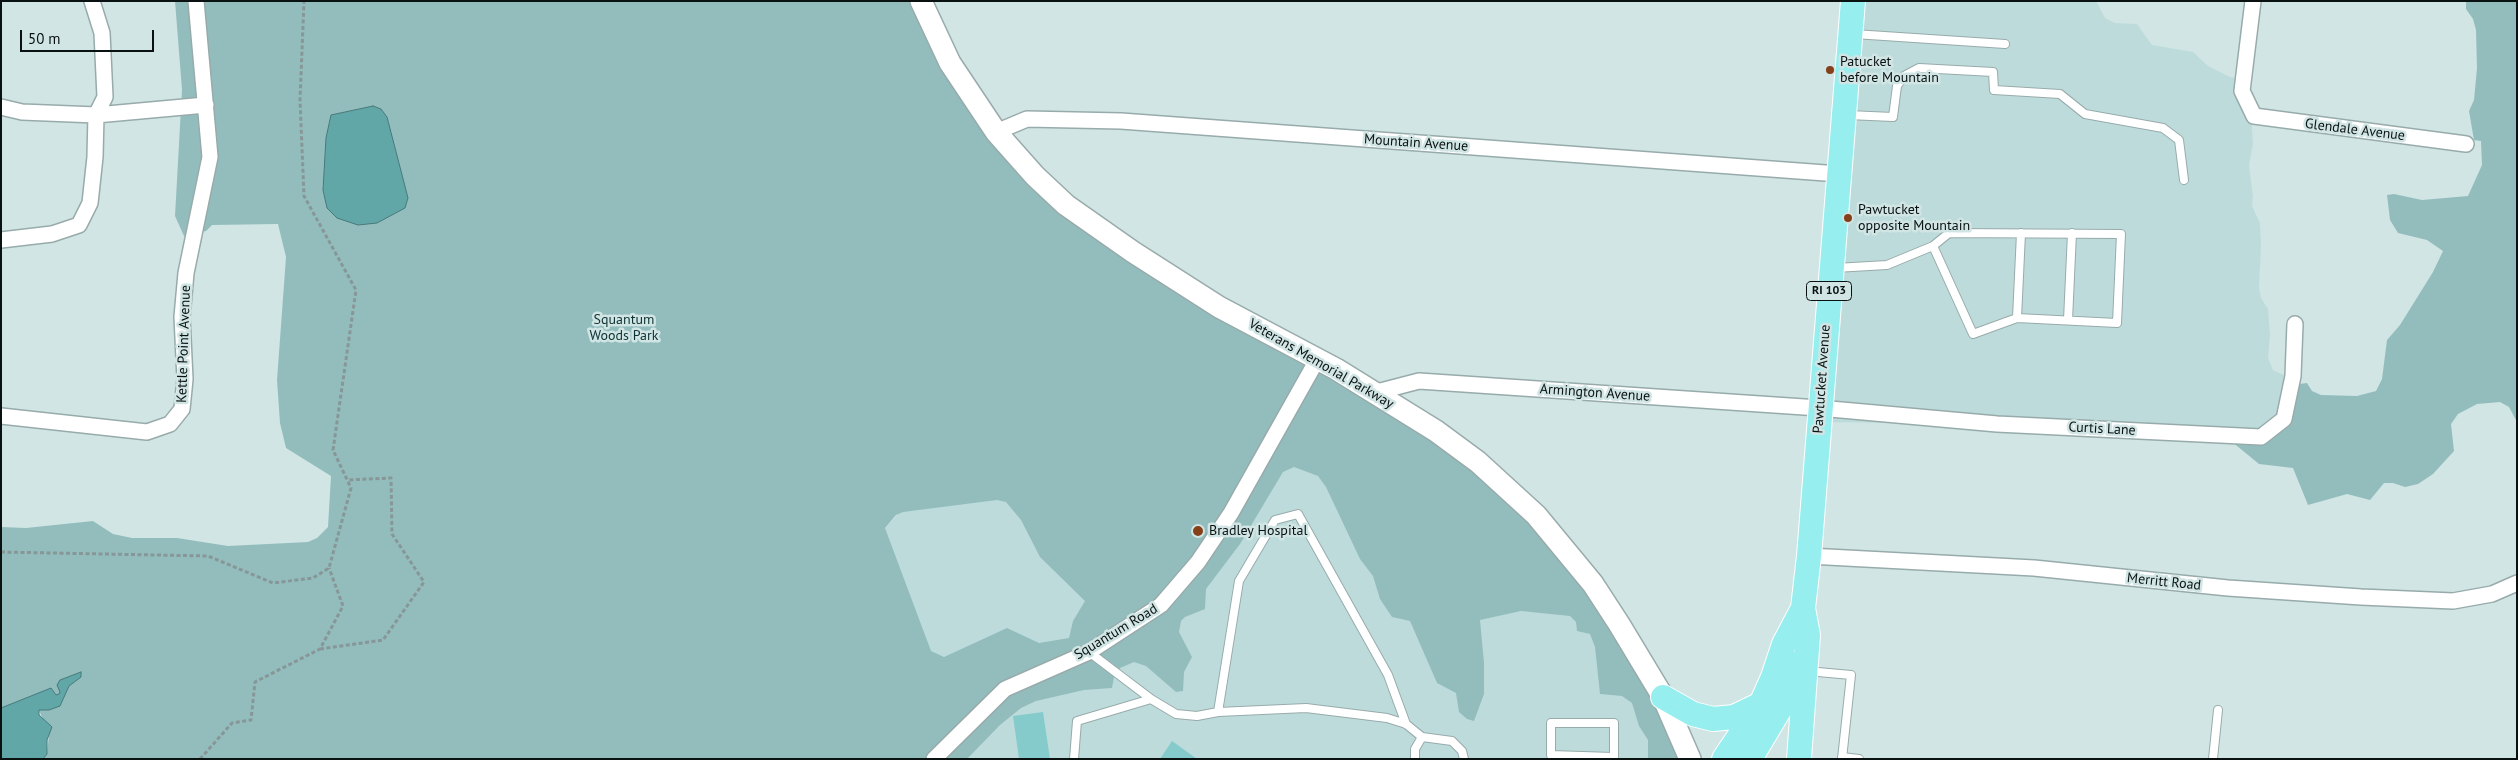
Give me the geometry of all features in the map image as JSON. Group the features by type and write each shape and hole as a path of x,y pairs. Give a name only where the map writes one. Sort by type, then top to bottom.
{"main road":[{"name":"Veterans Memorial Parkway","path":"921,1 950,63 996,132 1036,176 1066,205 1133,252 1219,307 1316,360 1436,431 1478,462 1536,515 1593,584 1663,697 1690,759"},
{"name":"Pawtucket Avenue","path":"1799,759 1808,635 1803,608 1809,556 1830,268 1853,1"},
{"name":"Pawtucket Avenue","path":"1724,759 1761,704 1774,677 1784,644 1803,608"},
{"path":"1750,759 1784,702 1808,635"},
{"path":"1663,697 1693,714 1713,719 1734,717 1761,704"}],"street":[{"path":"1,240 52,234 79,225 90,203 95,157 96,115 104,97 102,32 92,1"},
{"name":"Kettle Point Avenue","path":"1,416 147,432 170,424 182,409 185,379 182,317 186,273 210,156 196,1"},
{"name":"Glendale Avenue","path":"2253,1 2242,91 2254,116 2466,144"},
{"path":"1,107 22,112 96,115 206,105"},
{"name":"Mountain Avenue","path":"996,132 1027,119 1121,121 1838,174"},
{"name":"Curtis Lane","path":"1819,408 1997,424 2261,436 2284,419 2293,376 2295,324"},
{"name":"Squantum Road","path":"934,759 1005,690 1089,652 1161,605 1198,562 1231,513 1316,360"},
{"name":"Armington Avenue","path":"1373,393 1419,381 1819,408"},
{"name":"Merritt Road","path":"1809,556 2034,568 2228,588 2453,601 2492,594 2517,583"}],"lane":[{"path":"1850,34 2005,44"},
{"path":"1843,114 1893,117 1897,86 1904,76 1919,68 1993,72 1994,90 2060,94 2085,114 2163,128 2179,140 2184,180"},
{"path":"1830,268 1887,265 1933,246 1949,233 2121,234 2117,323 2017,318 1973,334 1933,246"},
{"path":"2017,318 2021,233"},
{"path":"2068,320 2072,233"},
{"path":"1218,712 1239,581 1275,520 1298,514 1388,675 1406,724"},
{"path":"1089,652 1151,699 1176,714 1197,716 1218,712 1306,708 1387,718 1406,724 1422,737 1452,741 1462,751 1464,759"},
{"path":"1806,671 1851,675 1842,758 1860,759"},
{"path":"1074,759 1077,721 1151,699"},
{"path":"2213,759 2218,710"},
{"path":"1551,723 1614,723 1613,758 1551,755 1551,723"},
{"path":"1414,759 1415,749 1422,737"}],"path":[{"path":"304,1 300,100 304,196 356,290 333,450 351,488 329,568 343,606 320,649"},
{"path":"200,759 232,723 251,720 256,682 320,649 383,640 424,582 392,534 391,478 347,480"},
{"path":"1,552 208,556 273,583 313,578 329,568"}],"shaded area":[{"path":"1851,1 2096,1 2105,18 2115,23 2137,24 2152,45 2193,52 2208,66 2230,77 2241,79 2251,112 2253,144 2249,165 2253,197 2252,206 2260,223 2259,288 2261,298 2268,309 2270,335 2268,358 2273,370 2288,377 2276,432 1994,430 1894,423 1818,422"},
{"path":"373,106 381,109 387,117 408,198 405,208 377,223 358,225 337,218 327,208 323,190 326,138 331,115"},
{"name":"Bradley Hospital","path":"1096,437 1476,484 1630,682 1663,759 823,759 839,579 935,473"},
{"path":"81,672 81,677 69,686 60,706 49,710 39,710 39,715 52,727 47,740 47,754 43,759 1,759 1,708 51,688 56,695 59,694 57,685 60,680"}],"green space":[{"name":"Squantum Woods Park","path":"175,1 920,1 948,61 1072,209 1416,418 1589,578 1685,759 1648,759 1648,740 1639,726 1632,703 1622,696 1600,694 1595,647 1590,634 1577,631 1576,622 1570,616 1521,611 1480,620 1484,663 1484,694 1474,721 1467,719 1459,712 1456,693 1437,683 1410,621 1392,617 1380,599 1373,576 1360,559 1326,487 1318,476 1294,467 1283,472 1240,544 1206,589 1205,609 1185,617 1181,621 1179,632 1192,657 1184,672 1183,691 1176,692 1146,666 1134,662 1120,668 1114,677 1112,688 1084,690 1036,701 1021,708 1000,725 967,759 43,759 47,754 49,735 39,710 13,705 1,708 1,527 26,528 93,521 113,534 132,538 177,538 228,546 308,542 317,538 328,527 331,476 286,448 280,423 277,380 286,257 278,224 212,225 206,231 184,236 175,216 182,90","holes":["997,500 1006,502 1021,520 1040,557 1085,601 1073,621 1069,638 1039,643 1007,628 944,657 931,651 885,528 896,515 903,512"]},
{"path":"2466,1 2517,1 2517,422 2509,407 2500,402 2477,404 2458,414 2451,424 2454,451 2433,474 2418,484 2405,487 2393,483 2384,483 2370,500 2347,494 2308,505 2293,468 2259,464 2231,441 2270,436 2292,385 2307,383 2312,391 2321,395 2357,396 2376,391 2382,379 2387,340 2400,325 2433,272 2443,251 2427,240 2398,233 2390,220 2387,195 2394,194 2422,200 2468,196 2482,165 2481,141 2474,140 2469,111 2474,100 2477,68 2476,30 2473,19 2466,9"}],"building":[{"path":"1043,712 1050,759 1019,759 1013,716"},
{"path":"1172,741 1197,759 1160,759"}],"place":[{"name":"Patucket before Mountain","path":"1830,70"},
{"name":"Pawtucket opposite Mountain","path":"1848,218"},
{"name":"Bradley Hospital","path":"1198,531"}]}
